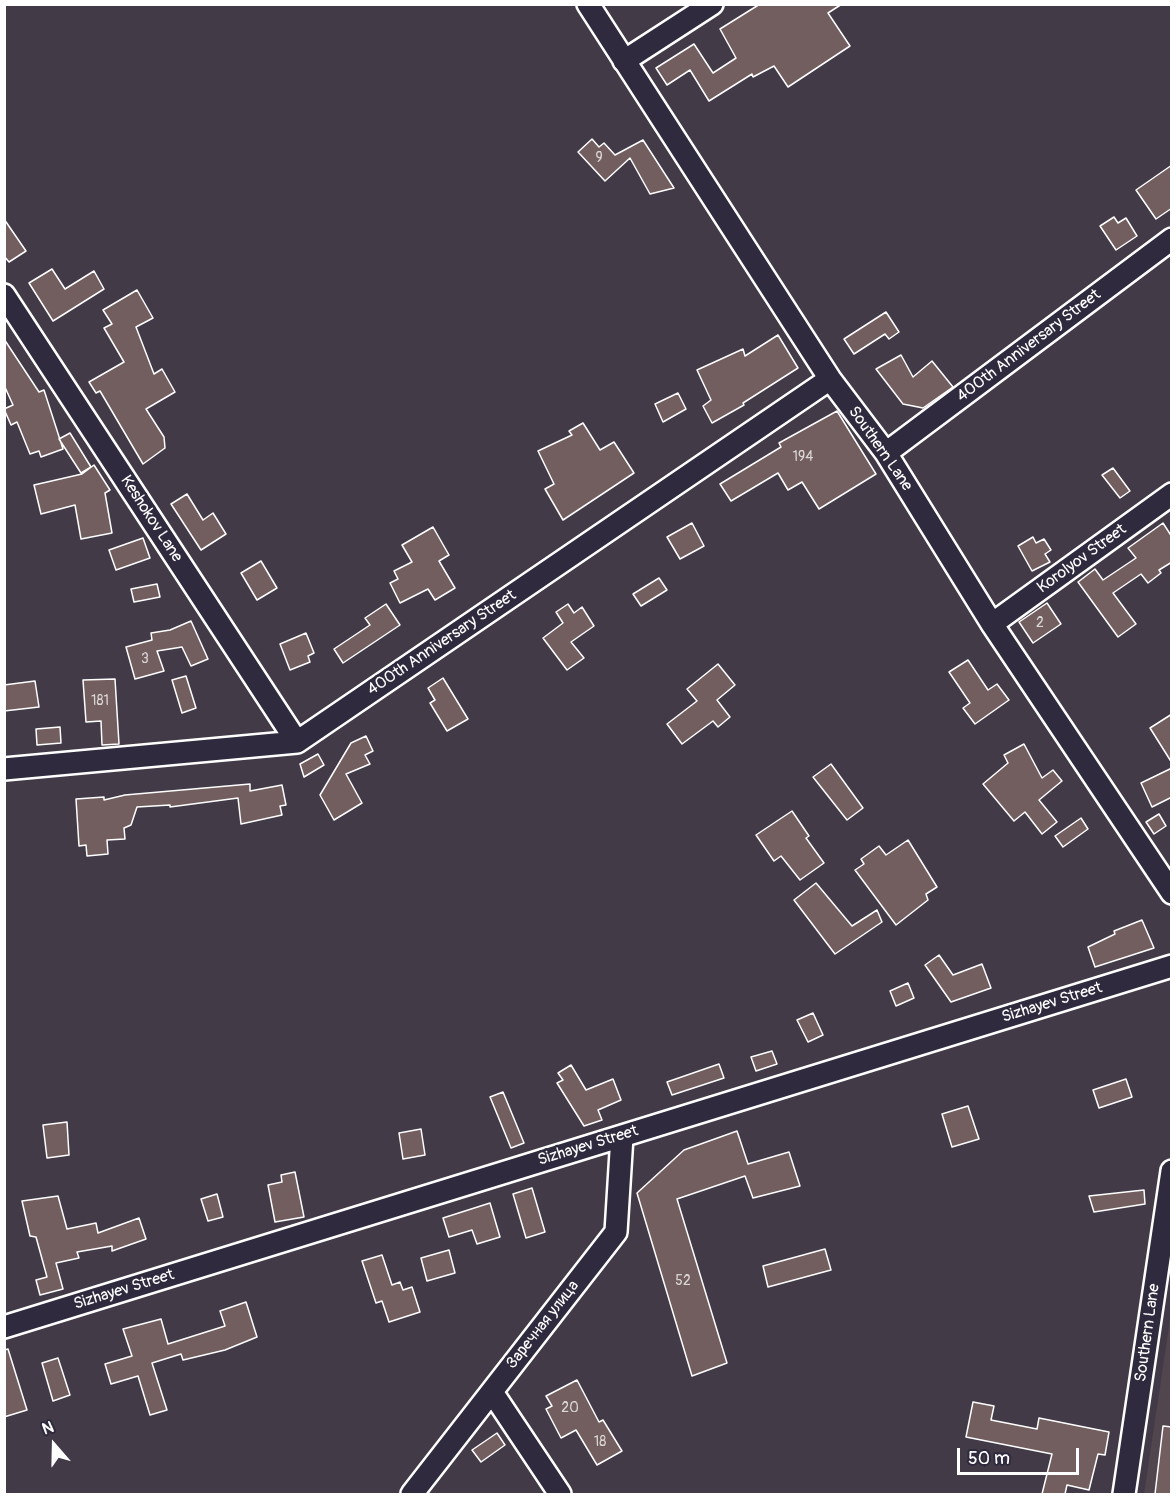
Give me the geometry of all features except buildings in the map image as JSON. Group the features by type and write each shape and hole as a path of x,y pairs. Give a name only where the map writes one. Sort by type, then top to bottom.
{"street":[{"name":"Southern Lane","path":"588,4 830,379 886,453 992,624 1172,893"},
{"path":"624,61 712,4"},
{"name":"400th Anniversary Street","path":"886,453 1172,239"},
{"name":"Keshokov Lane","path":"4,296 297,742"},
{"name":"400th Anniversary Street","path":"4,769 297,742 830,379"},
{"name":"Korolyov Street","path":"992,624 1172,494"},
{"name":"Sizhayev Street","path":"4,1327 1172,966"},
{"name":"Заречная улица","path":"412,1494 616,1232 622,1136"},
{"name":"Southern Lane","path":"1124,1494 1172,1171"},
{"path":"492,1392 560,1494"}],"shaded area":[{"path":"1171,1313 1171,1494 1144,1494"}]}
